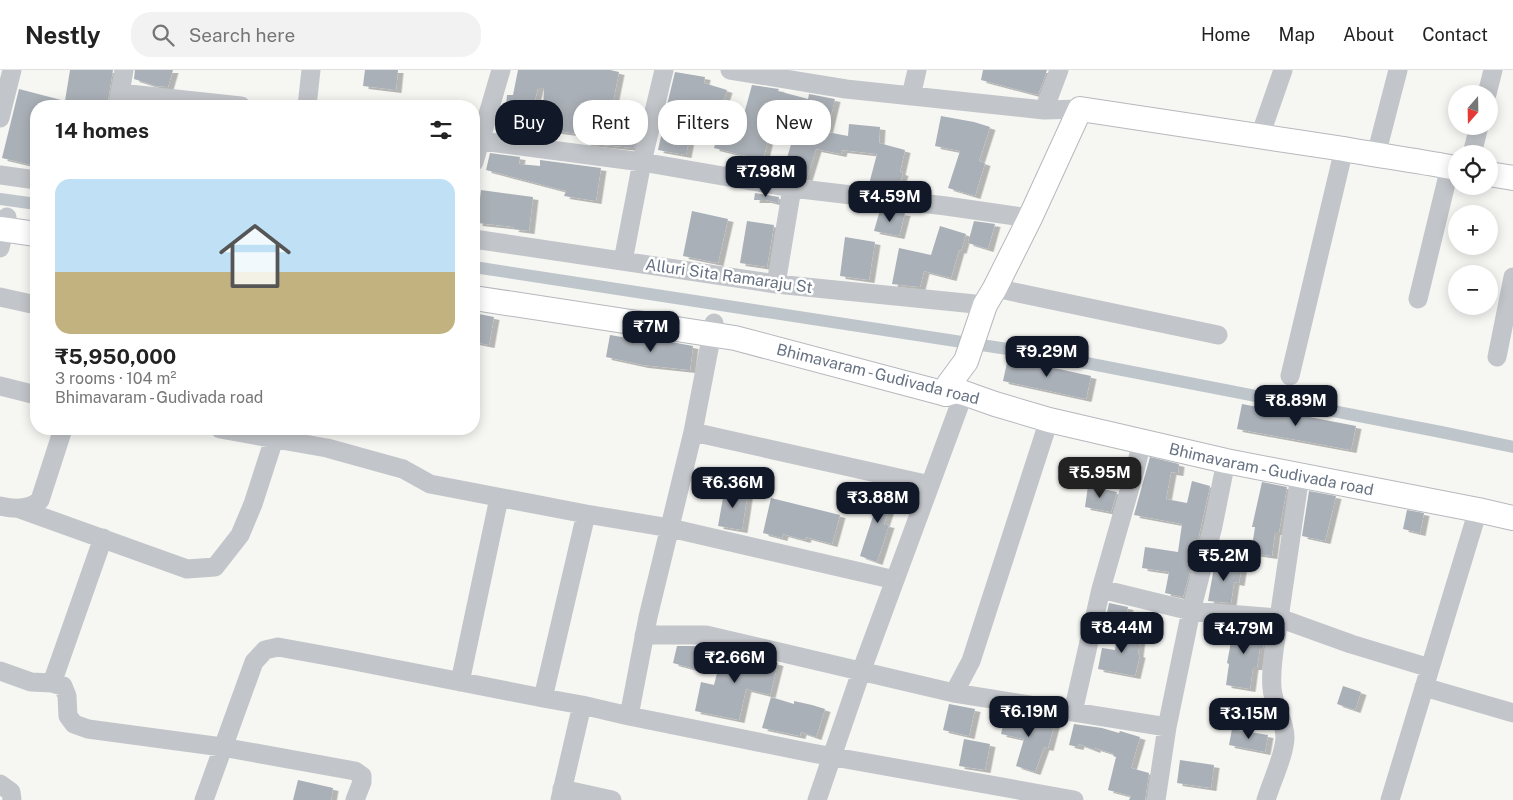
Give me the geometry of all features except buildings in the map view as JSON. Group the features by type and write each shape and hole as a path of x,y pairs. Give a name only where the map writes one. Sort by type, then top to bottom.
{"main road":[{"path":"954,390 986,304 1030,218 1092,111 1448,166"},
{"path":"1498,176 1513,178"},
{"path":"2,228 30,222"},
{"path":"2,228 30,233"},
{"path":"480,287 712,329"},
{"name":"Bhimavaram - Gudivada road","path":"480,299 712,329 735,338 954,390 1049,420 1226,461 1513,518"}],"street":[{"path":"0,118 12,70"},
{"path":"119,100 124,70"},
{"path":"308,100 312,70"},
{"path":"480,131 501,70"},
{"path":"624,261 642,162 664,70"},
{"path":"730,70 846,89 1044,110 1092,111"},
{"path":"911,96 917,70"},
{"path":"1044,110 1059,70"},
{"path":"1260,136 1284,70"},
{"path":"1376,155 1398,70"},
{"path":"1489,85 1493,70"},
{"path":"480,140 642,162 792,188 1030,218"},
{"path":"1290,376 1344,149"},
{"path":"0,175 30,179"},
{"path":"1418,299 1448,186"},
{"path":"776,284 792,188"},
{"name":"Alluri Sita Ramaraju St","path":"480,240 776,284 986,304 1218,335"},
{"path":"1497,357 1513,277"},
{"path":"0,297 30,304"},
{"path":"629,716 644,635 693,432 712,329"},
{"path":"0,386 30,394"},
{"path":"817,800 861,672 930,485 954,390"},
{"path":"954,693 971,662 1049,420"},
{"path":"693,432 930,485"},
{"path":"20,509 36,504 40,500 61,435"},
{"path":"252,435 327,448 403,469 430,484 670,528 895,580"},
{"path":"0,506 20,509 187,569 215,567 240,535 253,504 274,439"},
{"path":"1073,712 1101,589 1142,441"},
{"path":"1156,800 1167,727 1190,611 1213,526 1226,461"},
{"path":"1266,800 1285,738 1284,726 1274,702 1272,673 1300,475"},
{"path":"460,682 499,498"},
{"path":"1390,800 1478,510"},
{"path":"543,698 586,514"},
{"path":"52,683 103,538"},
{"path":"1101,589 1190,611 1279,618 1351,644 1430,668"},
{"path":"644,635 706,634 954,693 1167,727"},
{"path":"204,800 254,662 265,650 278,647 582,704 629,716 832,756 1074,800"},
{"path":"0,671 31,682 52,683 63,686 68,696 68,716 74,724 88,730 222,747 355,771 362,776 362,782 355,800"},
{"path":"1424,687 1513,713"},
{"path":"582,704 561,795 612,800"},
{"path":"0,784 12,792 12,800"}],"waterway":[{"path":"0,199 30,203"},
{"path":"480,268 1040,354 1513,447"}]}
